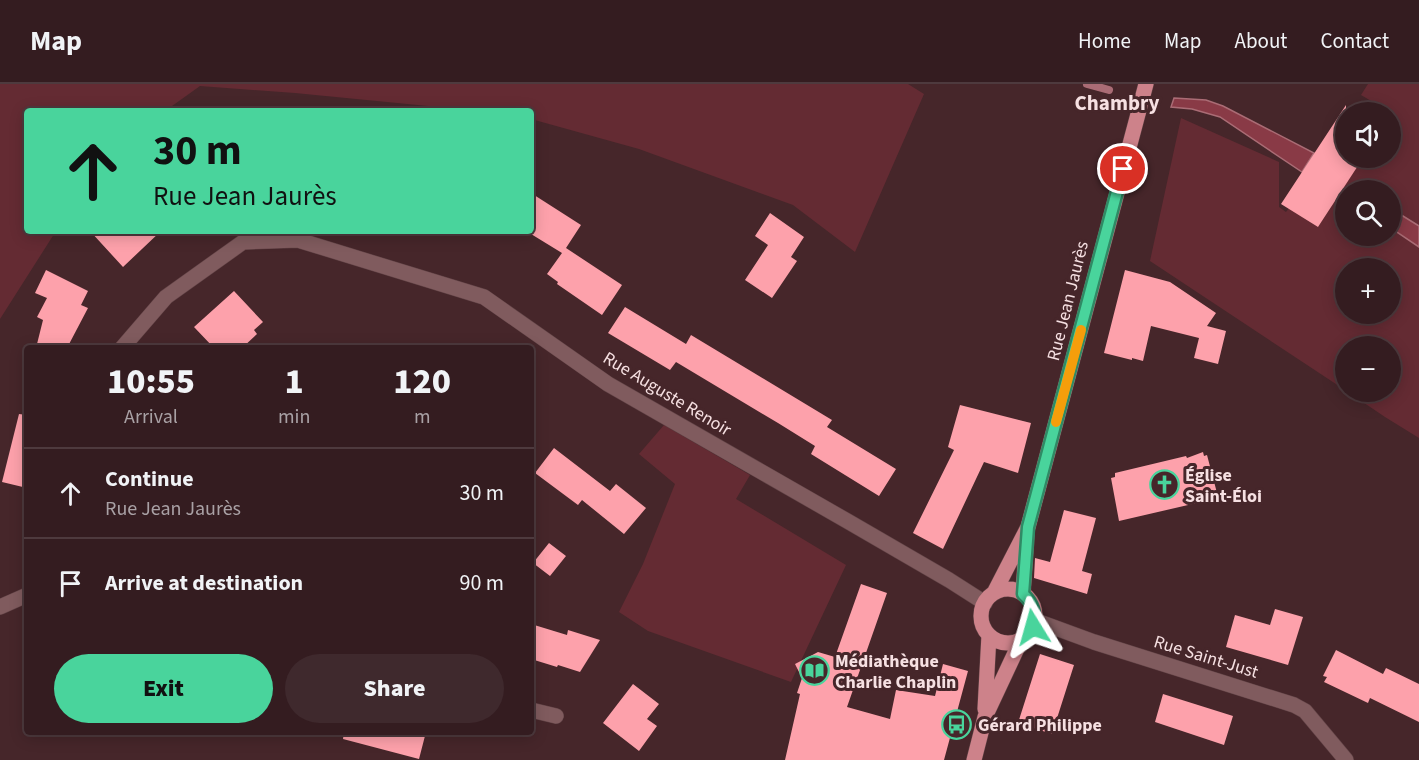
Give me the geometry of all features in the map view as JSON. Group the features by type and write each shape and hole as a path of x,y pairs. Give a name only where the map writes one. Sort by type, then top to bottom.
{"main road":[{"name":"Rue Jean Jaurès","path":"1028,527 1146,84"},
{"path":"1023,594 1028,527"},
{"path":"989,598 1009,590 1023,594 1029,599 1034,620 1033,627 1028,634 1014,642 1005,643 996,640 984,628 982,611 989,598 1028,527"},
{"path":"985,717 989,635"},
{"path":"974,760 985,717 1022,638"}],"street":[{"name":"Rue Auguste Renoir","path":"125,345 166,297 243,242 298,240 319,246 484,297 608,384 949,580 989,598"},
{"path":"0,607 24,596"},
{"name":"Rue Saint-Just","path":"1034,620 1094,642 1294,705 1305,711 1346,760"},
{"path":"534,711 556,716"}],"shaded area":[{"path":"0,84 908,84 924,94 855,252 793,205 639,149 534,120 534,108 448,108 200,86 169,108 24,108 24,234 54,234 0,319"},
{"path":"1368,84 1419,84 1419,438 1363,402 1401,402 1401,336 1335,336 1335,383 1150,261 1181,118 1279,162 1279,207 1286,212 1289,208 1318,227 1335,200 1335,246 1401,246 1401,180 1348,180 1356,168 1401,168 1401,102 1373,102 1361,95"},
{"path":"1174,98 1206,100 1223,106 1314,153 1302,172 1220,117 1192,109 1171,107"},
{"path":"1401,215 1419,226 1419,247 1401,235"},
{"path":"664,425 750,475 736,499 846,565 791,682 648,631 619,612 643,564 675,484 639,454"}],"building":[{"path":"1335,122 1335,168 1356,168 1349,180 1335,180 1335,201 1318,227 1281,204"},
{"path":"534,195 581,225 566,248 622,285 602,315 557,284 558,282 547,274 562,253 531,234 534,234"},
{"path":"770,213 804,237 791,257 797,261 772,298 745,280 768,245 755,236"},
{"path":"93,234 158,234 123,267"},
{"path":"46,270 88,291 81,305 88,308 69,345 37,345 43,320 37,317 47,298 35,293"},
{"path":"1125,270 1170,282 1216,313 1207,326 1226,331 1218,364 1194,358 1199,338 1151,326 1143,361 1104,353"},
{"path":"234,291 263,322 254,330 257,334 245,345 211,345 194,327"},
{"path":"625,307 686,344 691,335 832,420 827,427 896,469 879,496 811,454 815,446 778,423 676,362 670,370 608,333"},
{"path":"960,405 1031,423 1018,473 984,462 943,549 913,533 954,450 948,447"},
{"path":"19,414 24,415 24,487 2,482"},
{"path":"554,448 610,491 616,484 646,508 624,534 582,500 578,505 535,473"},
{"name":"Église Saint-Éloi","path":"1203,452 1204,456 1207,455 1217,493 1212,494 1214,499 1119,521 1111,478 1115,477 1115,473 1186,456 1187,458"},
{"path":"1064,510 1096,518 1082,571 1092,574 1087,594 1034,578 1035,558 1050,562"},
{"path":"549,543 566,556 550,576 534,562"},
{"path":"861,584 887,593 847,707 890,719 896,690 935,696 943,664 968,671 944,760 785,760 800,694 797,693 802,678 795,664 818,652 835,657"},
{"path":"1275,609 1303,617 1288,665 1226,647 1235,615 1270,625"},
{"path":"534,625 567,635 568,630 600,640 580,672 558,665 557,667 534,660"},
{"path":"1336,650 1383,674 1386,668 1419,684 1419,722 1370,698 1368,703 1324,682 1327,677 1323,676"},
{"path":"1040,654 1074,665 1052,734 1018,723"},
{"path":"633,684 659,704 647,719 657,726 639,751 603,723"},
{"path":"1163,694 1233,716 1224,745 1155,722"},
{"path":"344,735 425,735 419,759 343,739"}],"waterway":[{"path":"1087,84 1109,90"}],"slow traffic":[{"path":"1056,422 1081,330"}],"place":[{"name":"Église Saint-Éloi","path":"1164,485"},
{"name":"Médiathèque Charlie Chaplin","path":"814,671"},
{"name":"Gérard Philippe","path":"957,725"}],"district":[{"name":"Chambry","path":"1117,103"}],"route":[{"path":"1033,627 1032,605 1023,594 1028,527 1123,169"}]}
